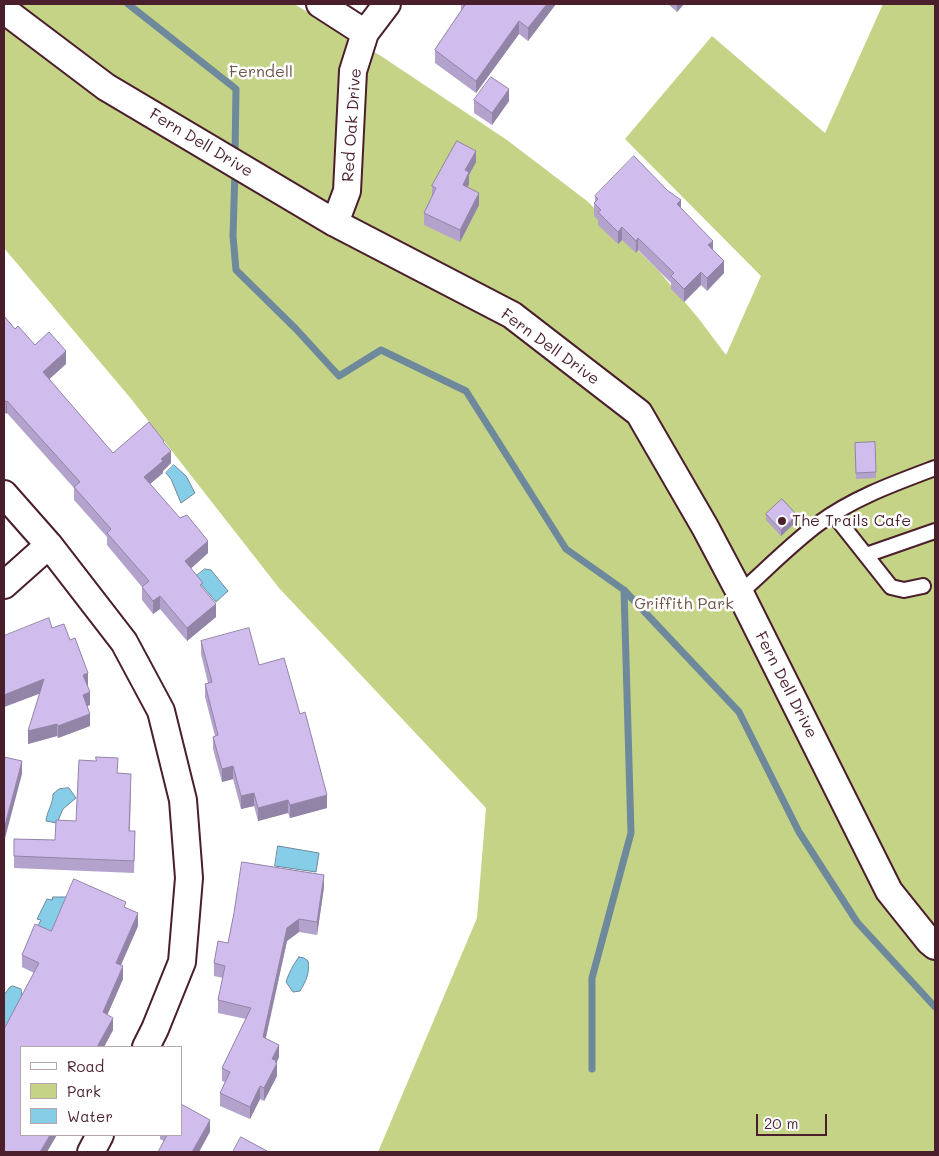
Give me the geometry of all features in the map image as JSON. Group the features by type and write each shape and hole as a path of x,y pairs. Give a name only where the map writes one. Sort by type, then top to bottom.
{"street":[{"path":"320,4 366,33"},
{"name":"Red Oak Drive","path":"335,223 347,191 353,71 366,33 387,4"},
{"name":"Fern Dell Drive","path":"4,10 106,87 335,223 512,315 639,414 705,527 740,593 889,891 935,946"},
{"path":"4,494 49,545 124,642 162,711 184,800 188,878 182,962 146,1046"},
{"path":"4,585 49,545"},
{"path":"91,1152 99,1136"}],"lane":[{"path":"740,593 819,523 870,493 935,468"},
{"path":"834,515 891,587 904,590 923,586"},
{"path":"866,555 935,531"}],"green space":[{"name":"Griffith Park","path":"4,4 294,4 381,56 507,140 587,201 658,270 726,355 761,276 625,139 712,36 825,133 883,4 935,4 935,1152 378,1152 477,918 486,808 279,588 132,400 4,248"}],"water":[{"path":"174,465 186,476 195,493 181,503 171,479 166,473"},
{"path":"205,569 211,570 228,591 216,602 195,577"},
{"path":"69,788 76,798 63,809 57,823 46,821 53,794 59,789"},
{"path":"278,846 319,853 316,872 275,866"},
{"path":"53,897 71,897 53,934 38,926 41,920 37,919 47,899 52,900"},
{"path":"299,957 308,961 308,973 300,991 293,992 286,982 291,969"},
{"path":"13,986 21,989 21,1000 4,1034 4,995"}],"building":[{"path":"466,4 547,4 528,28 519,21 476,81 435,50"},
{"path":"491,77 509,89 492,113 474,100"},
{"path":"457,141 476,151 465,170 469,172 463,185 479,193 460,230 424,213 436,188 432,186"},
{"path":"634,156 667,190 681,200 677,204 713,241 708,245 724,261 707,278 701,272 684,289 671,276 674,273 638,238 636,241 622,227 618,232 598,212 601,210 594,203 598,199 595,196"},
{"path":"4,316 15,329 18,326 35,345 49,332 66,351 43,372 113,453 149,422 171,451 161,459 163,461 144,477 180,518 187,515 208,541 185,561 203,583 200,585 216,604 187,628 160,596 153,601 142,587 149,581 107,533 111,529 74,487 80,482 4,399"},
{"path":"875,442 876,472 856,473 855,443"},
{"name":"The Trails Cafe","path":"782,499 797,515 781,530 766,514"},
{"path":"49,618 52,628 64,624 70,640 75,638 88,673 83,675 90,692 83,695 90,714 58,726 57,724 28,731 44,679 4,695 4,636"},
{"path":"249,628 259,665 284,658 300,714 305,712 327,795 290,805 288,800 258,808 254,793 241,796 233,766 222,769 213,737 218,735 205,684 212,682 201,641"},
{"path":"4,757 22,761 4,829"},
{"path":"96,757 118,758 117,773 131,774 129,831 135,831 134,861 14,856 14,839 55,840 56,820 76,821 79,760 96,761"},
{"path":"242,862 324,875 317,922 299,919 287,928 263,1037 279,1045 272,1059 276,1060 275,1062 277,1063 264,1088 260,1086 250,1107 220,1093 230,1072 222,1068 251,1008 218,1000 225,966 214,963 218,941 228,943"},
{"path":"74,879 126,902 124,907 138,913 116,963 123,966 103,1012 113,1018 98,1046 20,1046 20,1136 49,1136 40,1152 4,1152 4,1029 39,963 22,955 35,924 51,931"},
{"path":"182,1105 210,1120 192,1152 158,1152 166,1136 182,1136"},
{"path":"241,1137 267,1151 233,1152"}],"waterway":[{"path":"128,4 236,89 235,156"},
{"path":"235,170 233,236 236,270 296,329 339,376 381,350 466,391 566,549 624,590 739,712 799,832 857,922 935,1007"},
{"path":"592,1069 592,978 631,833 624,590"}],"place":[{"name":"The Trails Cafe","path":"782,521"}],"park label":[{"name":"Ferndell","path":"261,72"}]}
